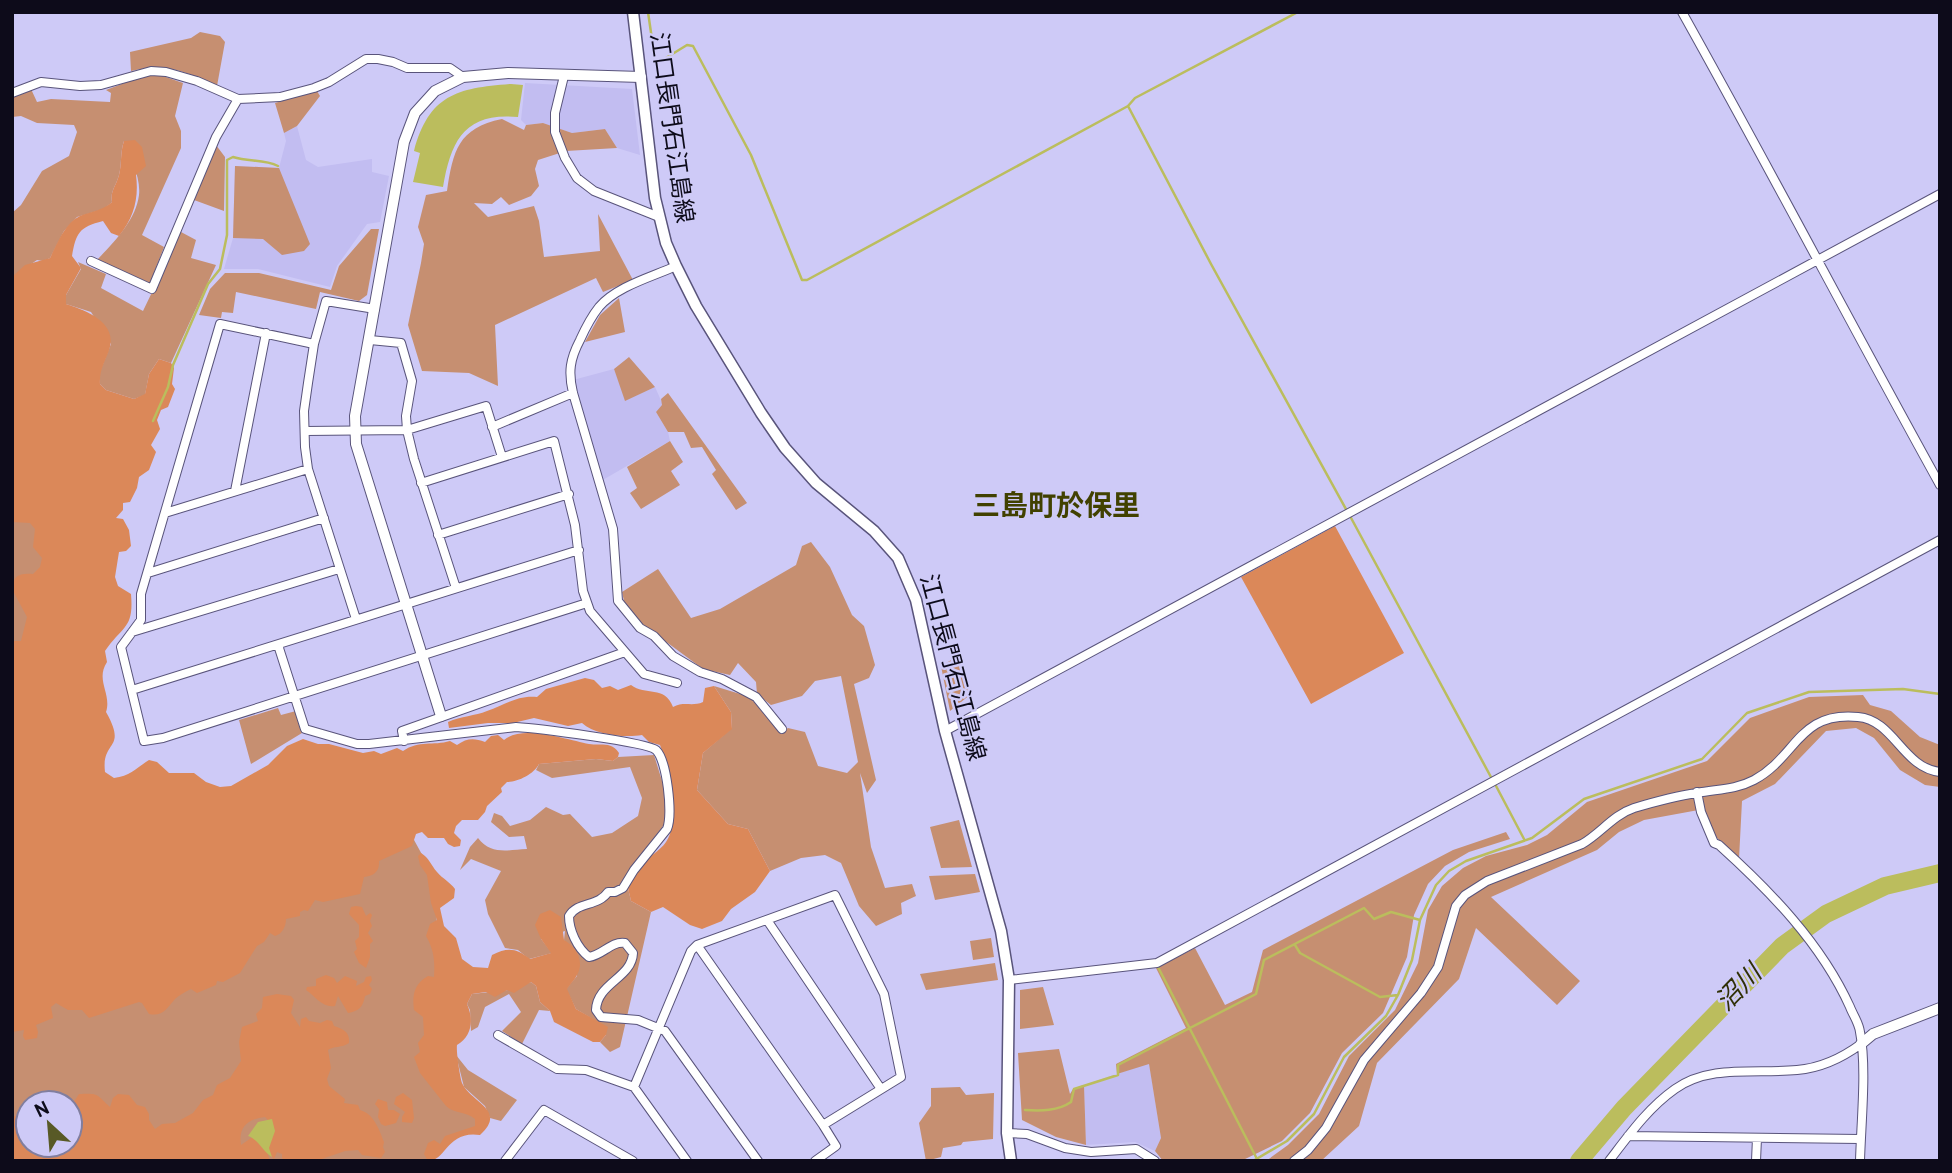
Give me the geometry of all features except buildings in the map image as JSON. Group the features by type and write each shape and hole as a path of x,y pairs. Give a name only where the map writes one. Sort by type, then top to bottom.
{"main road":[{"name":"江口長門石江島線","path":"633,12 659,217 676,266 695,306 785,448 816,482 874,531 898,558 916,600 945,731 1000,931 1009,980 1007,1133 1011,1161"}],"street":[{"path":"1682,12 1940,485"},
{"path":"12,93 41,82 101,85 151,71 166,72 197,81 237,99 280,97 329,82 366,59 393,62 407,68 450,68 463,77"},
{"path":"441,716 356,444 355,416 404,142 415,113 435,91 463,77 508,73 641,77"},
{"path":"564,76 555,113 555,132 565,158 577,178 593,191 659,217"},
{"path":"92,261 152,289 216,137 237,99"},
{"path":"945,731 1940,194"},
{"path":"676,266 628,288 600,306 583,333 570,364 569,376 573,393 613,528 618,601 640,628 654,636 673,656 700,672 723,679 756,696 782,729"},
{"path":"356,619 308,469 304,411 314,344 326,301 375,309"},
{"path":"314,344 220,324 141,594 141,620 121,648 146,743 587,603"},
{"path":"235,491 266,333"},
{"path":"370,340 401,343 412,381 406,416 407,430 421,483 456,588"},
{"path":"492,427 573,393"},
{"path":"304,431 407,430 485,406 502,457"},
{"path":"421,483 554,441 569,494 587,603 597,622 644,674 677,683"},
{"path":"164,513 308,469"},
{"path":"438,535 569,494"},
{"path":"148,573 324,518"},
{"path":"1009,980 1157,963 1940,540"},
{"path":"132,690 579,550"},
{"path":"132,632 339,569"},
{"path":"278,645 305,729 356,744 516,727 634,744 651,747 658,752 670,802 667,829 623,888 608,892 597,902 575,908 569,916 569,923 578,946 589,957 619,942 625,943 633,953 630,965 599,995 596,1010 601,1017 638,1020 664,1031 758,1161"},
{"path":"404,741 402,731 625,652"},
{"path":"1294,1161 1308,1150 1326,1128 1364,1060 1421,993 1438,967 1456,906 1465,895 1487,881 1582,844 1593,838 1612,819 1632,808 1697,792 1732,789 1754,780 1774,765 1806,730 1817,722 1832,717 1860,717 1877,723 1911,759 1940,772"},
{"path":"1697,792 1701,812 1714,843 1769,890 1793,920 1843,992 1860,1030 1860,1161"},
{"path":"634,1087 691,951 697,946 835,895 884,994 901,1077 823,1125"},
{"path":"767,920 881,1089"},
{"path":"697,946 836,1146 815,1161"},
{"path":"1609,1161 1645,1115 1676,1088 1720,1072 1810,1068 1841,1059 1872,1034 1940,1007"},
{"path":"498,1035 558,1069 586,1070 634,1087 687,1161"},
{"path":"505,1161 544,1110 633,1161"},
{"path":"1007,1133 1027,1134 1065,1148 1091,1152 1136,1149 1155,1161"},
{"path":"1628,1136 1860,1139"},
{"path":"1756,1161 1757,1138"}],"shaded area":[{"path":"200,32 220,36 225,42 217,86 166,68 131,71 130,52 191,38"},
{"path":"160,75 183,83 175,116 181,131 181,148 142,235 164,247 150,283 97,260 123,230 137,204 138,181 124,141 112,202 104,209 77,217 64,231 50,258 37,260 12,277 12,213 21,205 42,171 69,156 77,132 74,125 37,123 21,116 12,117 12,98 31,89 37,102 51,99 110,102 111,93 106,90 140,77"},
{"path":"525,83 632,89 640,155 617,148 605,129 572,133 543,123 526,125 521,120"},
{"path":"511,84 523,85 518,117 485,119 464,132 451,156 443,187 413,182 420,153 414,151 420,132 437,106 461,92"},
{"path":"317,91 320,96 297,126 284,133 275,103"},
{"path":"502,119 524,130 526,125 543,123 572,133 605,129 617,148 566,151 538,160 535,169 539,186 531,196 509,205 501,197 492,204 474,203 488,217 534,206 544,257 600,251 598,214 633,280 603,292 596,278 495,325 498,386 469,373 422,371 408,325 424,244 418,227 426,195 447,191 455,153 467,135 476,128"},
{"path":"297,126 306,160 318,167 372,159 372,172 389,176 380,222 367,224 337,266 330,287 258,269 224,269 233,238 235,166 279,168 286,141 284,133"},
{"path":"135,140 142,147 146,166 136,175 137,192 132,215 119,236 111,233 103,221 80,232 72,256 81,268 66,295 66,304 97,318 108,330 110,347 100,379 100,384 106,390 134,399 145,394 149,374 159,359 171,363 174,368 172,384 175,389 168,407 161,410 157,420 160,429 151,445 156,452 149,470 139,477 130,502 123,503 123,510 116,518 123,519 129,530 131,546 126,551 119,552 115,577 118,586 131,594 131,614 126,626 105,651 107,662 103,681 107,699 106,712 115,733 107,754 105,772 114,778 120,777 149,760 157,762 169,773 194,773 206,782 220,787 231,786 268,765 287,746 303,739 363,753 374,751 381,754 397,748 403,751 420,744 450,741 457,745 471,739 485,742 491,736 498,735 504,740 512,735 533,733 589,744 609,745 619,753 613,761 596,759 539,764 525,777 507,782 478,820 462,820 456,826 454,833 461,840 460,846 448,844 444,838 428,838 422,832 416,834 412,846 379,861 375,873 364,877 360,894 323,902 315,900 308,911 304,910 300,912 300,916 286,919 280,934 275,936 270,933 264,942 257,946 240,973 223,982 217,981 216,985 197,993 189,990 161,1013 149,1014 139,1002 89,1018 82,1010 68,1010 56,1003 51,1007 53,1018 36,1025 37,1038 25,1040 24,1030 12,1032 12,641 21,641 27,617 12,589 16,578 33,574 40,567 42,558 33,547 35,529 30,523 12,522 12,277 25,265 50,258 62,234 75,219 112,202 124,141"},
{"path":"216,145 225,157 224,211 194,200"},
{"path":"235,166 279,168 310,244 304,251 282,255 263,239 233,238"},
{"path":"371,229 379,229 367,295 359,301 320,292 316,309 236,292 233,313 222,312 221,318 199,315 210,289 225,273 259,273 331,290 339,266"},
{"path":"181,232 196,240 191,258 216,265 171,363 159,359 149,374 145,395 134,399 106,390 100,384 99,374 111,344 91,312 66,304 66,295 81,269 78,262 106,274 101,288 143,311"},
{"path":"619,298 625,332 585,342 600,315"},
{"path":"629,357 655,387 625,401 614,369"},
{"path":"614,369 626,400 655,387 663,405 656,412 668,432 670,441 601,481 573,380"},
{"path":"668,393 747,503 736,510 712,474 716,470 702,447 691,448 684,432 668,432 656,412 662,405 661,399"},
{"path":"670,441 683,462 671,471 680,485 641,509 630,493 637,488 627,467"},
{"path":"12,458 52,504 57,628 12,667"},
{"path":"1335,526 1404,653 1311,704 1241,577"},
{"path":"811,542 830,567 852,615 864,626 875,665 869,678 854,684 876,780 867,793 860,773 871,847 885,888 912,884 916,896 901,903 902,914 876,926 859,906 841,863 825,855 801,858 770,871 748,829 728,824 697,790 703,753 732,728 731,712 714,686 750,697 780,733 788,728 805,732 818,766 847,773 858,762 841,676 815,681 802,696 771,705 757,694 756,682 738,663 730,675 703,669 642,624 625,605 622,592 658,569 691,618 720,609 796,565 802,546"},
{"path":"958,656 971,694 950,711 941,666"},
{"path":"585,678 594,680 602,688 610,686 618,690 631,685 660,693 673,707 703,702 705,688 714,686 731,712 732,729 703,753 697,790 728,824 748,829 770,871 755,892 731,909 722,921 702,929 690,925 663,907 651,912 631,901 628,888 636,873 642,864 661,848 671,832 674,807 660,745 649,742 642,735 610,735 582,723 568,726 534,718 513,723 449,728 448,722 453,720 482,713 517,699 537,697 546,689"},
{"path":"1863,695 1870,705 1891,711 1920,737 1940,745 1940,787 1925,785 1900,770 1874,738 1856,728 1826,731 1775,784 1742,801 1739,859 1716,837 1704,809 1644,820 1619,832 1597,850 1491,897 1580,981 1557,1005 1476,928 1459,979 1377,1063 1359,1126 1321,1161 1266,1161 1288,1145 1319,1114 1349,1056 1395,1010 1418,963 1428,910 1442,886 1463,868 1486,856 1527,845 1547,835 1587,802 1707,761 1750,718 1809,697"},
{"path":"278,708 281,715 296,711 302,733 251,764 239,720"},
{"path":"654,755 667,797 666,822 622,881 628,888 631,901 651,912 620,1047 610,1052 600,1042 606,1035 601,1024 576,1009 566,989 577,976 564,940 565,931 541,939 552,953 529,959 518,950 505,948 488,914 485,900 501,871 471,859 460,870 470,847 478,838 494,849 527,849 524,836 509,837 491,822 494,813 502,816 510,826 530,820 546,807 563,815 570,814 592,837 612,833 638,816 642,798 630,767 552,778 536,770 539,764 596,759 613,761 618,757"},
{"path":"959,820 972,867 941,868 930,827"},
{"path":"408,829 436,880 439,1044 455,1091 482,1116 475,1130 449,1140 432,1161 12,1161 12,1004"},
{"path":"1506,832 1510,839 1469,852 1445,866 1428,884 1414,915 1407,957 1383,1013 1342,1053 1310,1113 1282,1141 1241,1161 1163,1161 1155,1151 1161,1138 1149,1064 1117,1074 1116,1064 1186,1028 1156,968 1195,948 1225,1005 1252,992 1263,950 1453,850"},
{"path":"421,853 455,889 454,898 440,908 444,926 456,938 462,959 473,967 488,968 492,955 503,951 516,951 530,959 551,953 535,925 540,914 550,910 561,917 564,940 572,946 580,960 577,975 567,989 576,1009 608,1027 600,1042 593,1042 554,1022 550,1011 540,1002 536,986 531,982 514,993 507,990 495,997 486,992 472,994 467,1004 471,1016 469,1032 457,1045 458,1064 466,1090 485,1107 490,1119 480,1135 460,1137 434,1160 428,1161 424,1154 428,1143 434,1140 440,1144 445,1136 475,1126 475,1119 446,1106 420,1073 414,1057 420,1052 418,1043 424,1035 423,1017 414,1010 413,999 417,986 423,979 434,977 433,956 426,936 430,924 437,920 431,903 427,875 420,865 418,856"},
{"path":"975,874 980,892 935,900 929,876"},
{"path":"351,907 362,907 366,916 370,913 372,915 372,926 368,933 373,941 370,944 370,957 366,968 359,963 354,952 357,949 355,941 359,937 359,925 349,914"},
{"path":"991,938 994,957 973,960 970,941"},
{"path":"995,963 998,980 926,990 920,974"},
{"path":"326,975 334,978 337,983 345,976 357,981 356,986 371,976 369,985 372,989 370,994 365,996 360,1008 348,1013 338,996 335,1006 330,1006 306,990 307,987 316,986 316,979"},
{"path":"531,982 536,986 540,1002 550,1011 539,1010 522,1044 502,1031 521,1012 509,994 485,1007 478,1027 471,1031 467,1004 472,994 508,990"},
{"path":"1043,987 1054,1025 1020,1029 1020,990"},
{"path":"277,994 291,996 294,1000 291,1013 300,1027 301,1019 306,1017 309,1021 320,1023 327,1020 347,1034 349,1043 328,1050 331,1068 327,1079 329,1086 345,1099 344,1103 358,1105 375,1123 384,1142 385,1152 381,1158 362,1155 358,1150 345,1151 316,1161 286,1161 282,1154 277,1152 274,1159 267,1146 271,1123 265,1117 245,1125 240,1139 241,1145 254,1136 267,1152 270,1161 12,1161 12,1116 14,1159 84,1159 84,1094 97,1095 110,1107 113,1098 118,1094 129,1095 137,1105 145,1107 155,1129 162,1124 175,1123 193,1113 203,1100 213,1095 217,1085 230,1078 241,1061 239,1042 242,1027 258,1021 256,1014 262,1008 263,997"},
{"path":"1059,1049 1070,1094 1073,1089 1084,1085 1086,1145 1056,1137 1022,1120 1018,1053"},
{"path":"456,1055 468,1070 517,1100 501,1121 490,1118 485,1106 464,1087"},
{"path":"1149,1063 1161,1138 1155,1151 1135,1142 1086,1145 1084,1085"},
{"path":"960,1087 966,1095 994,1093 993,1139 963,1142 961,1145 943,1148 941,1157 926,1161 919,1123 931,1106 931,1088"},
{"path":"403,1093 412,1100 412,1123 402,1122 405,1112 394,1104 396,1097"},
{"path":"378,1099 387,1102 388,1110 400,1114 396,1123 385,1126 381,1124 379,1109 375,1104"},
{"path":"272,1119 275,1131 269,1148 272,1157 248,1136 258,1122"}],"waterway":[{"path":"648,12 655,60 661,61 687,45 693,46 751,155 802,280 807,280 1128,106"},
{"path":"1298,12 1135,98 1128,106 1211,264 1347,511"},
{"path":"153,421 168,387 173,365 208,284 220,269 227,235 227,160 233,157 278,166"},
{"path":"1350,516 1492,779"},
{"path":"1253,1161 1287,1141 1314,1114 1344,1057 1386,1016 1412,960 1420,920 1436,885 1449,871 1466,861 1532,838 1584,799 1702,759 1747,713 1809,692 1903,689 1940,694"},
{"path":"1495,784 1524,839"},
{"name":"沼川","path":"1579,1161 1624,1108 1782,946 1826,914 1885,886 1940,873"},
{"path":"1025,1110 1049,1110 1066,1105 1071,1102 1074,1089 1118,1075 1118,1065 1256,994 1264,960 1364,908 1374,919 1391,912 1420,920"},
{"path":"1295,945 1300,953 1380,997 1398,995"},
{"path":"1158,967 1257,1159"}],"district":[{"name":"三島町於保里","path":"1056,508"}]}
